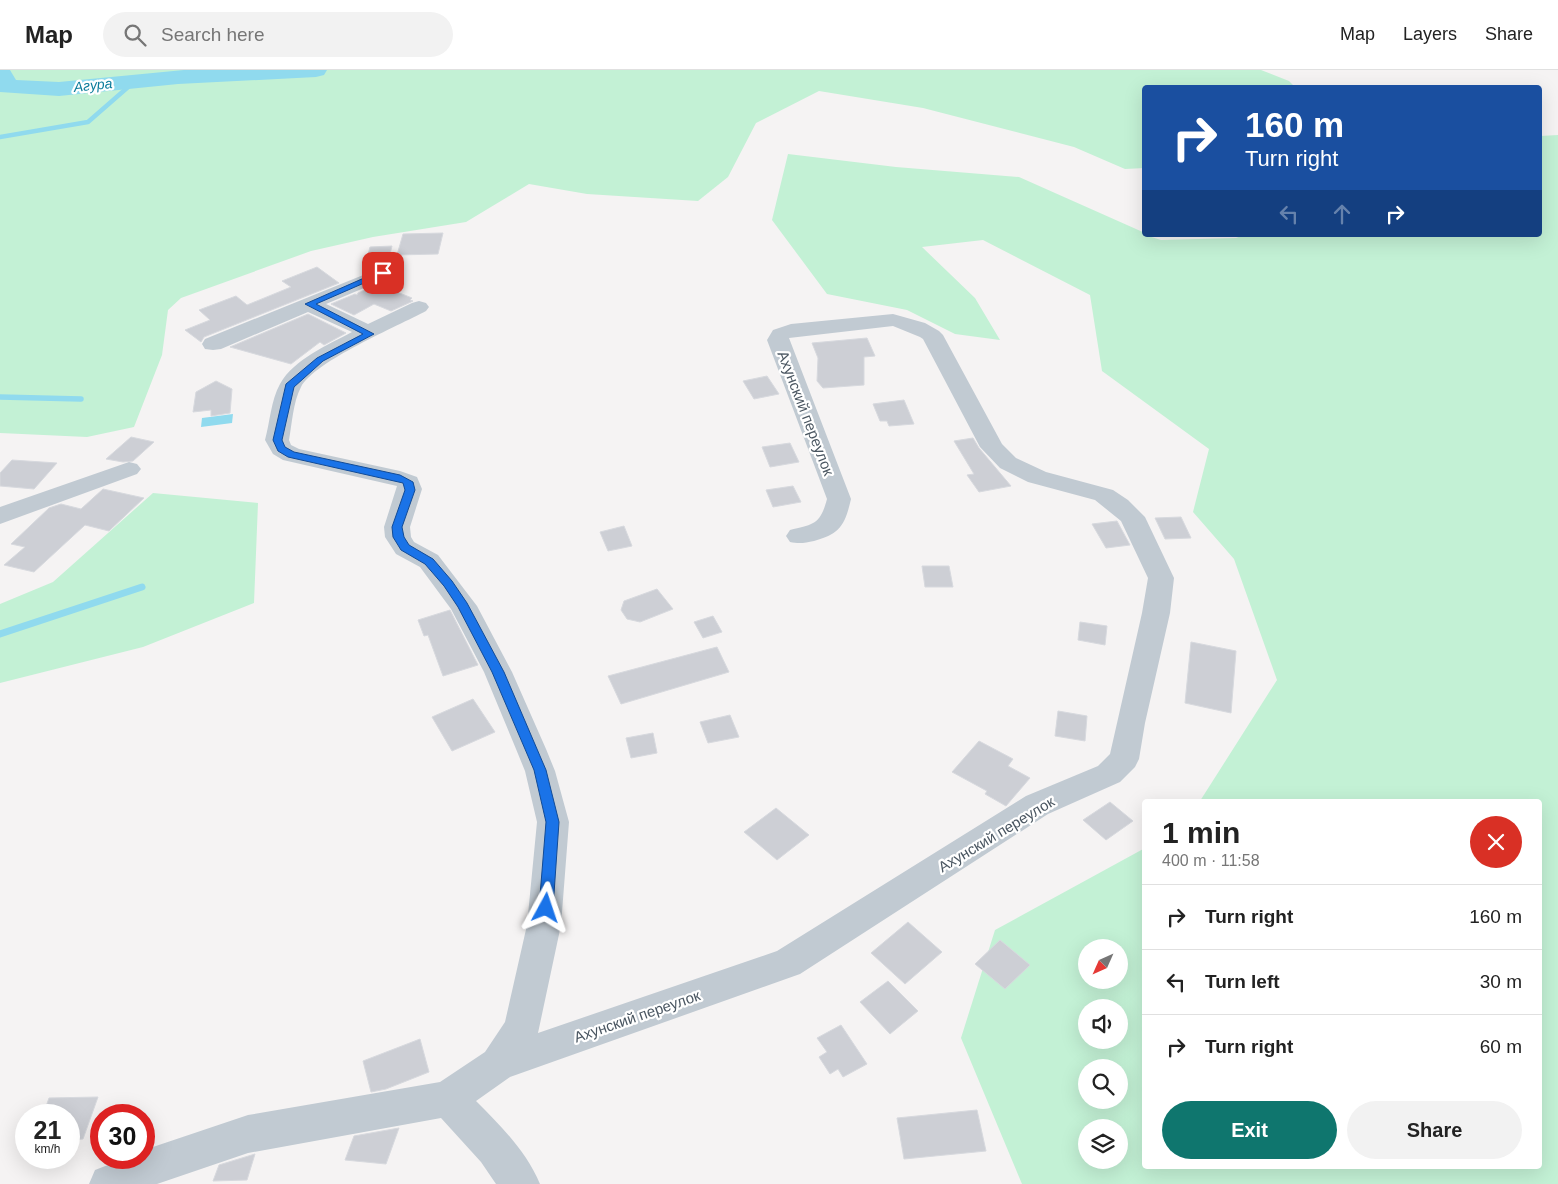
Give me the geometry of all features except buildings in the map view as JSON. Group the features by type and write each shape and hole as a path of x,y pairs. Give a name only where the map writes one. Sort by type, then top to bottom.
{"street":[{"path":"213,344 383,273"},
{"path":"309,304 370,334"},
{"path":"419,307 320,360 290,386 278,440 281,449 291,455 400,478 408,482 410,490 397,527 398,537 405,548 429,561 463,606 498,672 540,770 553,822 544,925 522,1028 498,1064"},
{"name":"Ахунский переулок","path":"109,1184 168,1160 248,1134 448,1099 498,1064 788,963 1037,805 1109,774 1124,759 1130,723 1156,613 1161,578 1132,517 1119,504 1104,495 1037,477 1008,463 992,447 932,335 907,323 893,320 791,330 780,334 778,340 839,498 834,520 823,531 799,536"},
{"path":"0,516 129,469"},
{"path":"448,1099 495,1148 520,1184"}],"green space":[{"path":"0,70 1261,70 1289,81 1293,85 1142,85 1142,168 1125,169 1074,147 923,108 819,91 756,123 728,177 698,201 587,194 529,184 466,222 373,237 311,251 181,298 168,310 162,355 134,427 87,437 0,433"},
{"path":"1558,135 1558,1184 1022,1184 961,1038 995,930 1142,850 1142,1169 1542,1169 1542,799 1201,799 1277,680 1234,559 1193,512 1209,449 1102,371 1090,295 983,240 922,247 975,298 1000,340 955,334 907,310 827,294 772,220 788,154 896,167 1019,177 1142,232 1142,237 1161,240 1239,237 1542,237 1542,136"},
{"path":"153,493 258,503 254,603 143,647 0,683 0,604 53,582"}],"water":[{"path":"233,414 232,423 201,427 202,418"}],"waterway":[{"name":"Агура","path":"0,72 8,87 59,89 178,77 316,70"},
{"path":"0,137 88,122 135,81"},
{"path":"0,397 81,399"},
{"path":"0,634 142,587"}],"route":[{"path":"383,273 309,304 370,334 310,366 290,386 278,440 281,449 291,455 400,478 408,482 410,490 397,527 398,537 405,548 429,561 463,606 498,672 540,770 553,822 546,908"}]}
